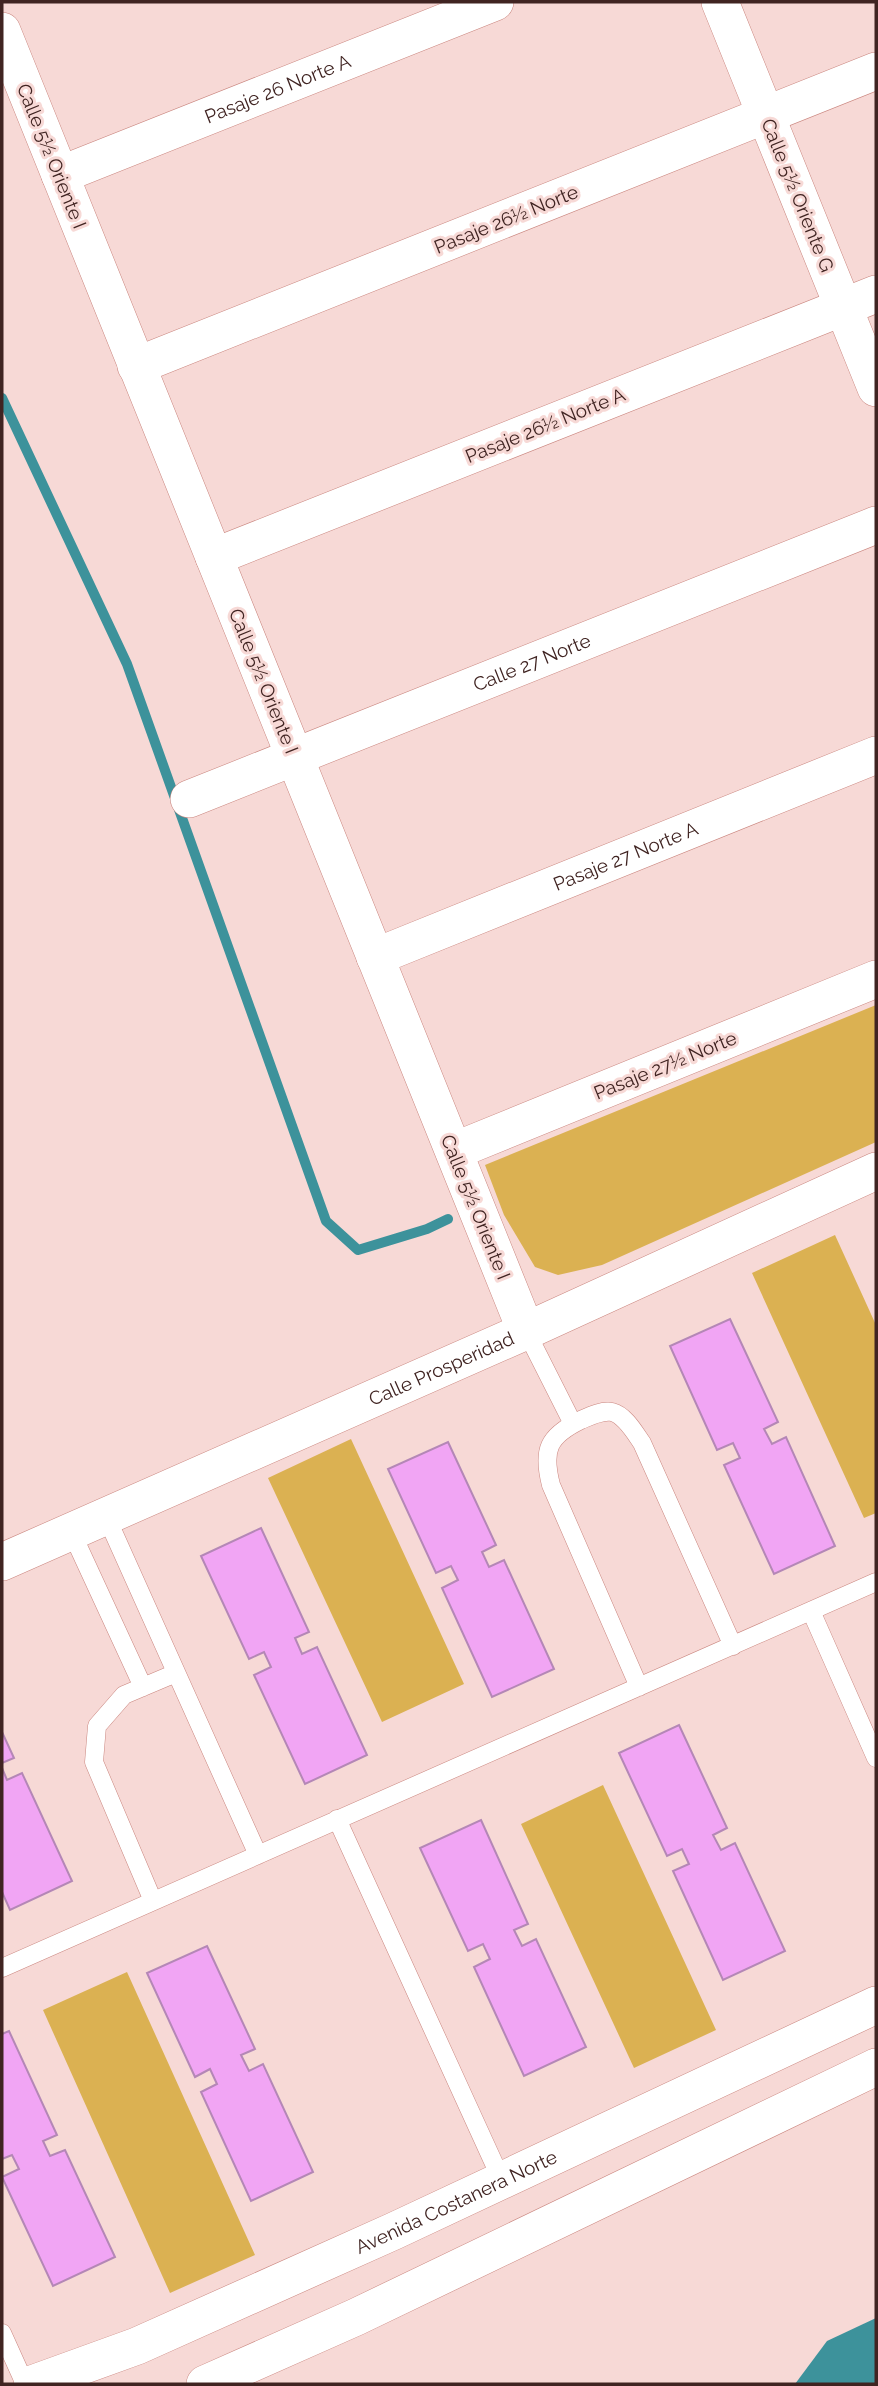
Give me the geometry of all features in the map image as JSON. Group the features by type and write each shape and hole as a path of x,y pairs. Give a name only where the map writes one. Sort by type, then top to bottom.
{"street":[{"name":"Pasaje 26 Norte A","path":"60,175 495,2"},
{"name":"Calle 5½ Oriente G","path":"720,2 766,115 860,300 876,388"},
{"name":"Calle 5½ Oriente I","path":"2,32 526,1331"},
{"name":"Pasaje 26½ Norte","path":"136,366 876,71"},
{"name":"Pasaje 26½ Norte A","path":"214,557 860,300"},
{"name":"Calle 27 Norte","path":"189,799 876,525"},
{"name":"Pasaje 27 Norte A","path":"375,957 876,755"},
{"name":"Pasaje 27½ Norte","path":"454,1151 876,979"},
{"name":"Calle Prosperidad","path":"2,1562 526,1331 876,1171"},
{"name":"Avenida Costanera Norte","path":"32,2384 137,2346 394,2231 876,2005"},
{"path":"205,2384 356,2317 876,2067"}],"lane":[{"path":"526,1331 573,1424"},
{"path":"639,1687 551,1485 545,1465 548,1447 560,1431 594,1414 613,1412 628,1423 642,1443 733,1646"},
{"path":"106,1516 258,1854"},
{"path":"71,1531 143,1687"},
{"path":"2,1968 876,1582"},
{"path":"811,1611 876,1758"},
{"path":"153,1901 94,1762 97,1726 124,1695 176,1673"},
{"path":"337,1819 502,2180"},
{"path":"2,2333 25,2384"}],"shaded area":[{"path":"876,1005 876,1142 602,1265 558,1275 535,1267 504,1215 485,1165"},
{"path":"835,1235 876,1325 876,1513 864,1518 752,1273"},
{"path":"351,1439 464,1684 382,1722 268,1478"},
{"path":"603,1785 716,2030 634,2068 521,1824"},
{"path":"127,1972 255,2255 170,2293 43,2010"}],"water":[{"path":"876,2318 876,2384 795,2384 827,2341"}],"building":[{"path":"730,1319 778,1422 764,1429 772,1444 786,1437 835,1546 774,1574 724,1465 740,1458 733,1443 717,1450 670,1346"},
{"path":"448,1442 496,1545 482,1552 489,1567 504,1560 554,1669 492,1697 442,1588 458,1580 451,1566 436,1573 388,1469"},
{"path":"261,1528 309,1632 295,1638 302,1654 317,1647 367,1755 305,1784 254,1675 271,1667 264,1652 249,1659 201,1556"},
{"path":"679,1725 727,1828 713,1835 721,1850 735,1843 785,1951 723,1980 673,1871 689,1864 682,1849 667,1856 619,1753"},
{"path":"2,1732 14,1758 2,1763"},
{"path":"2,1768 7,1780 22,1773 72,1881 10,1910 2,1892"},
{"path":"481,1820 528,1924 514,1930 522,1946 536,1939 586,2047 524,2076 474,1967 490,1959 483,1944 468,1951 420,1848"},
{"path":"207,1946 255,2049 241,2055 249,2071 263,2064 313,2172 251,2201 201,2092 217,2084 210,2069 195,2077 147,1973"},
{"path":"9,2031 57,2135 43,2141 50,2156 65,2150 115,2257 53,2286 2,2177 19,2169 12,2155 2,2159 2,2034"}],"waterway":[{"path":"2,398 127,664 326,1221 358,1250 427,1229 448,1219"}]}
